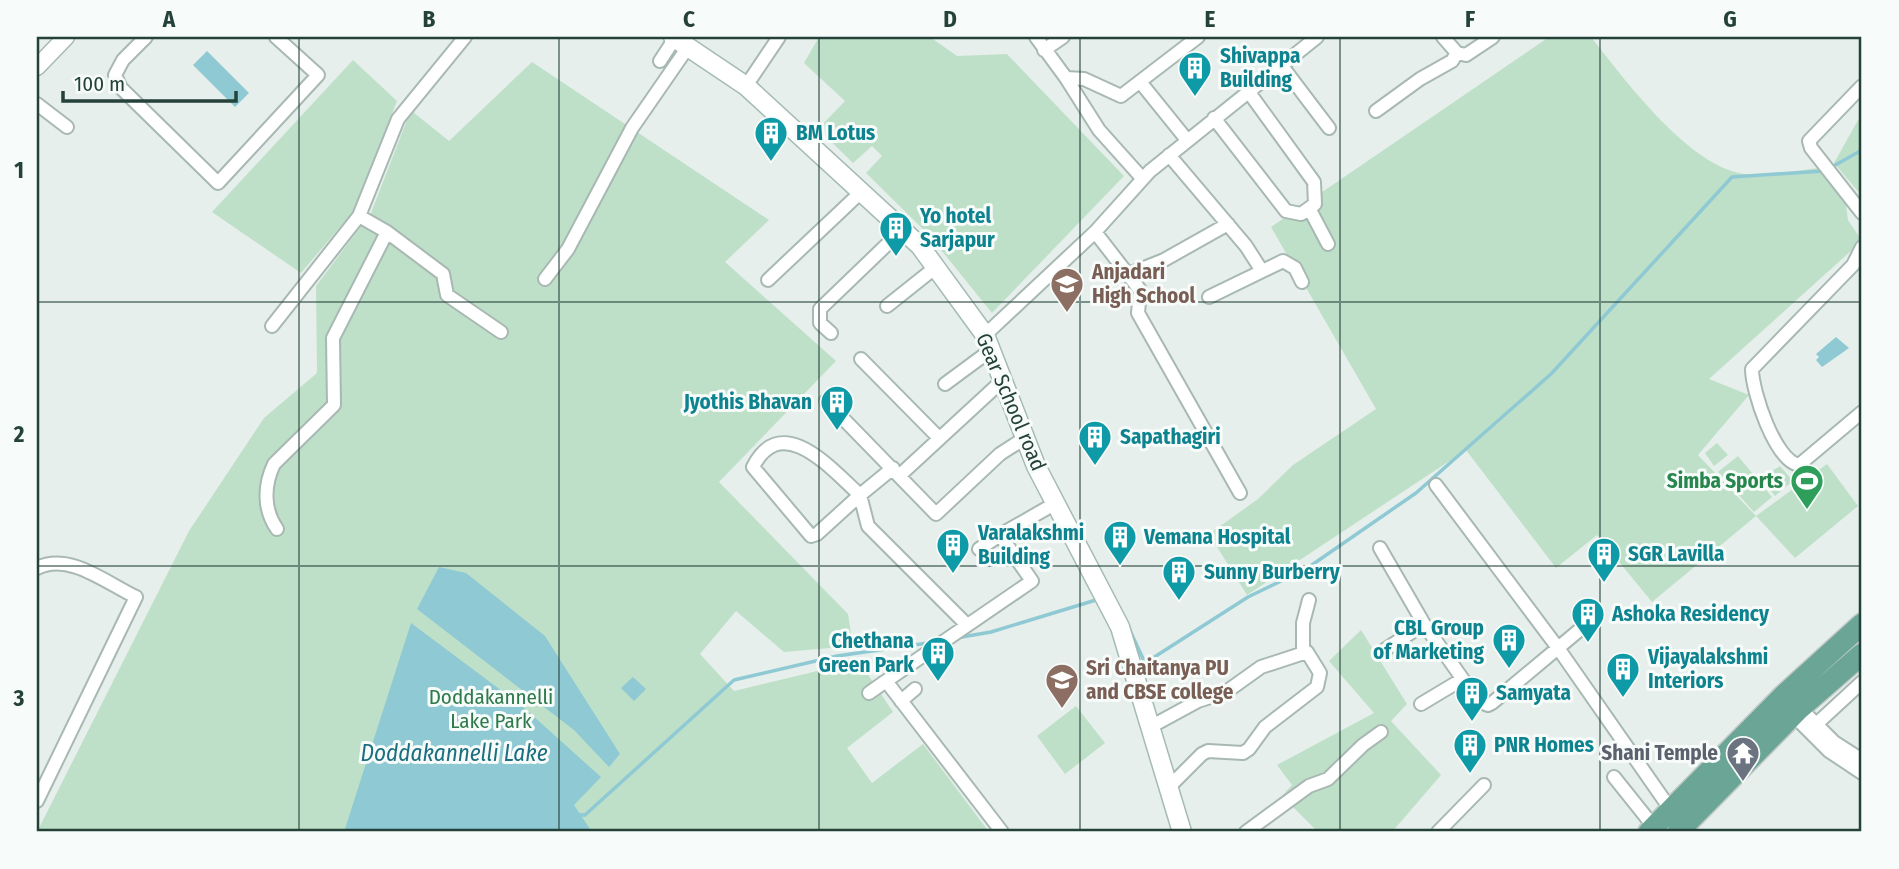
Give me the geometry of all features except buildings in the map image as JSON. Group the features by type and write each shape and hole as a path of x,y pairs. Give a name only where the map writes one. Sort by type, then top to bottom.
{"main road":[{"name":"Gear School road","path":"680,40 746,86 801,145 920,246 988,342 1025,438 1112,611 1152,726 1182,832"},
{"path":"1651,830 1784,695 1862,624"},
{"path":"1678,832 1796,712 1862,654"}],"street":[{"path":"37,67 66,37"},
{"path":"146,37 123,60 115,75 121,88 218,183 318,75 276,37"},
{"path":"272,326 359,216 398,119 466,37"},
{"path":"746,86 778,37"},
{"path":"1036,37 1099,130 1142,178"},
{"path":"1044,50 1063,37"},
{"path":"1066,79 1084,79 1121,96 1198,37"},
{"path":"945,384 1095,232 1142,178 1317,37"},
{"path":"1443,37 1457,53 1466,55 1493,37"},
{"path":"660,61 680,40"},
{"path":"545,279 574,240 680,40"},
{"path":"1376,111 1420,79 1452,61 1457,53"},
{"path":"1282,66 1329,128"},
{"path":"1141,83 1187,140"},
{"path":"1862,86 1810,137 1809,144 1862,212"},
{"path":"1214,118 1281,207 1295,216 1315,204 1314,182 1248,91"},
{"path":"37,104 67,127"},
{"path":"1169,155 1228,224 1262,271"},
{"path":"768,280 860,193"},
{"path":"1309,208 1328,244"},
{"path":"359,216 387,232 443,274 447,295 500,332"},
{"path":"1129,274 1164,260 1228,224"},
{"path":"831,333 820,323 820,309 901,231"},
{"path":"277,529 267,511 269,476 274,464 334,405 333,338 387,232"},
{"path":"1095,232 1140,290 1138,313 1240,493"},
{"path":"1862,247 1858,269 1752,369 1752,383 1776,445 1794,464 1799,465 1862,412"},
{"path":"1209,297 1286,262 1295,268 1302,282"},
{"path":"887,306 936,267"},
{"path":"861,359 939,438"},
{"path":"967,625 868,526 860,495 811,452 790,441 776,444 764,452 753,467 811,536 817,534 860,495 896,472 939,438 1003,380"},
{"path":"825,401 936,514 1000,454 1025,438"},
{"path":"1436,485 1558,648 1671,810"},
{"path":"979,549 1056,503"},
{"path":"869,693 1032,581 999,535"},
{"path":"1380,548 1424,624 1461,680 1478,701 1488,705 1595,617"},
{"path":"37,568 47,563 65,562 136,597 37,801"},
{"path":"1303,651 1303,623 1309,600"},
{"path":"1382,651 1424,624"},
{"path":"1152,726 1198,701 1226,692 1261,667 1303,651 1310,653 1320,673 1317,687 1265,727 1249,749 1243,753 1208,751 1170,786"},
{"path":"1421,704 1461,680"},
{"path":"886,681 1002,832"},
{"path":"1812,729 1862,682"},
{"path":"901,701 915,689"},
{"path":"1796,712 1829,751 1862,773"},
{"path":"1812,729 1862,760"},
{"path":"1246,832 1309,786 1328,779 1363,745 1381,733"},
{"path":"1614,777 1651,830"},
{"path":"1438,832 1484,785"}],"green space":[{"path":"819,37 930,37 957,56 1007,54 1124,176 992,313 929,235 866,173 882,156 872,146 853,163 818,129 845,101 804,63"},
{"path":"1549,37 1591,37 1639,96 1677,136 1719,165 1739,173 1757,175 1820,168 1845,198 1848,220 1862,241 1709,379 1749,395 1698,455 1756,516 1652,602 1597,535 1556,568 1466,450 1247,595 1209,534 1258,499 1293,465 1376,409 1271,227"},
{"path":"353,60 397,101 352,213 301,273 212,212"},
{"name":"Doddakannelli Lake Park","path":"532,62 769,220 725,262 836,361 719,482 848,614 853,646 784,652 736,611 700,654 734,691 859,661 893,712 847,748 872,783 923,744 989,832 37,832 189,531 264,418 317,373 316,286 371,213 407,120 413,112 449,141"},
{"path":"1862,113 1862,196 1834,163"},
{"path":"1717,443 1728,455 1714,466 1705,453"},
{"path":"1738,456 1772,497 1754,512 1718,472"},
{"name":"Simba Sports","path":"1827,464 1858,506 1795,558 1756,516"},
{"path":"1780,466 1793,481 1775,496 1760,478"},
{"path":"1361,630 1407,704 1391,721 1441,775 1392,832 1318,832 1282,796 1292,785 1277,765 1374,713 1329,661"},
{"path":"1076,706 1105,743 1065,774 1037,736"}],"water":[{"path":"207,51 249,93 235,107 193,65"},
{"path":"1836,337 1849,348 1822,367 1816,360 1819,357 1816,354"},
{"name":"Doddakannelli Lake","path":"439,567 466,573 545,636 620,754 609,767 574,730 417,609"},
{"name":"Doddakannelli Lake","path":"411,623 522,706 601,777 574,805 592,832 344,832"},
{"path":"633,677 646,689 634,701 621,688"}],"waterway":[{"path":"1830,168 1862,150"},
{"path":"1126,622 1145,663 1248,597 1306,569 1416,493 1551,374 1732,177 1824,171"},
{"path":"956,638 991,632 1096,600 1100,603"},
{"path":"578,815 585,815 734,680 837,656 935,642"}],"place":[{"name":"Shivappa Building","path":"1195,98"},
{"name":"BM Lotus","path":"771,163"},
{"name":"Yo hotel Sarjapur","path":"896,258"},
{"name":"Anjadari High School","path":"1067,314"},
{"name":"Jyothis Bhavan","path":"837,432"},
{"name":"Sapathagiri","path":"1095,467"},
{"name":"Simba Sports","path":"1807,511"},
{"name":"Vemana Hospital","path":"1120,567"},
{"name":"Varalakshmi Building","path":"953,575"},
{"name":"SGR Lavilla","path":"1604,584"},
{"name":"Sunny Burberry","path":"1179,602"},
{"name":"Ashoka Residency","path":"1588,644"},
{"name":"CBL Group of Marketing","path":"1509,670"},
{"name":"Chethana Green Park","path":"938,683"},
{"name":"Vijayalakshmi Interiors","path":"1623,699"},
{"name":"Sri Chaitanya PU and CBSE college","path":"1062,710"},
{"name":"Samyata","path":"1472,723"},
{"name":"PNR Homes","path":"1470,775"},
{"name":"Shani Temple","path":"1743,783"}]}
